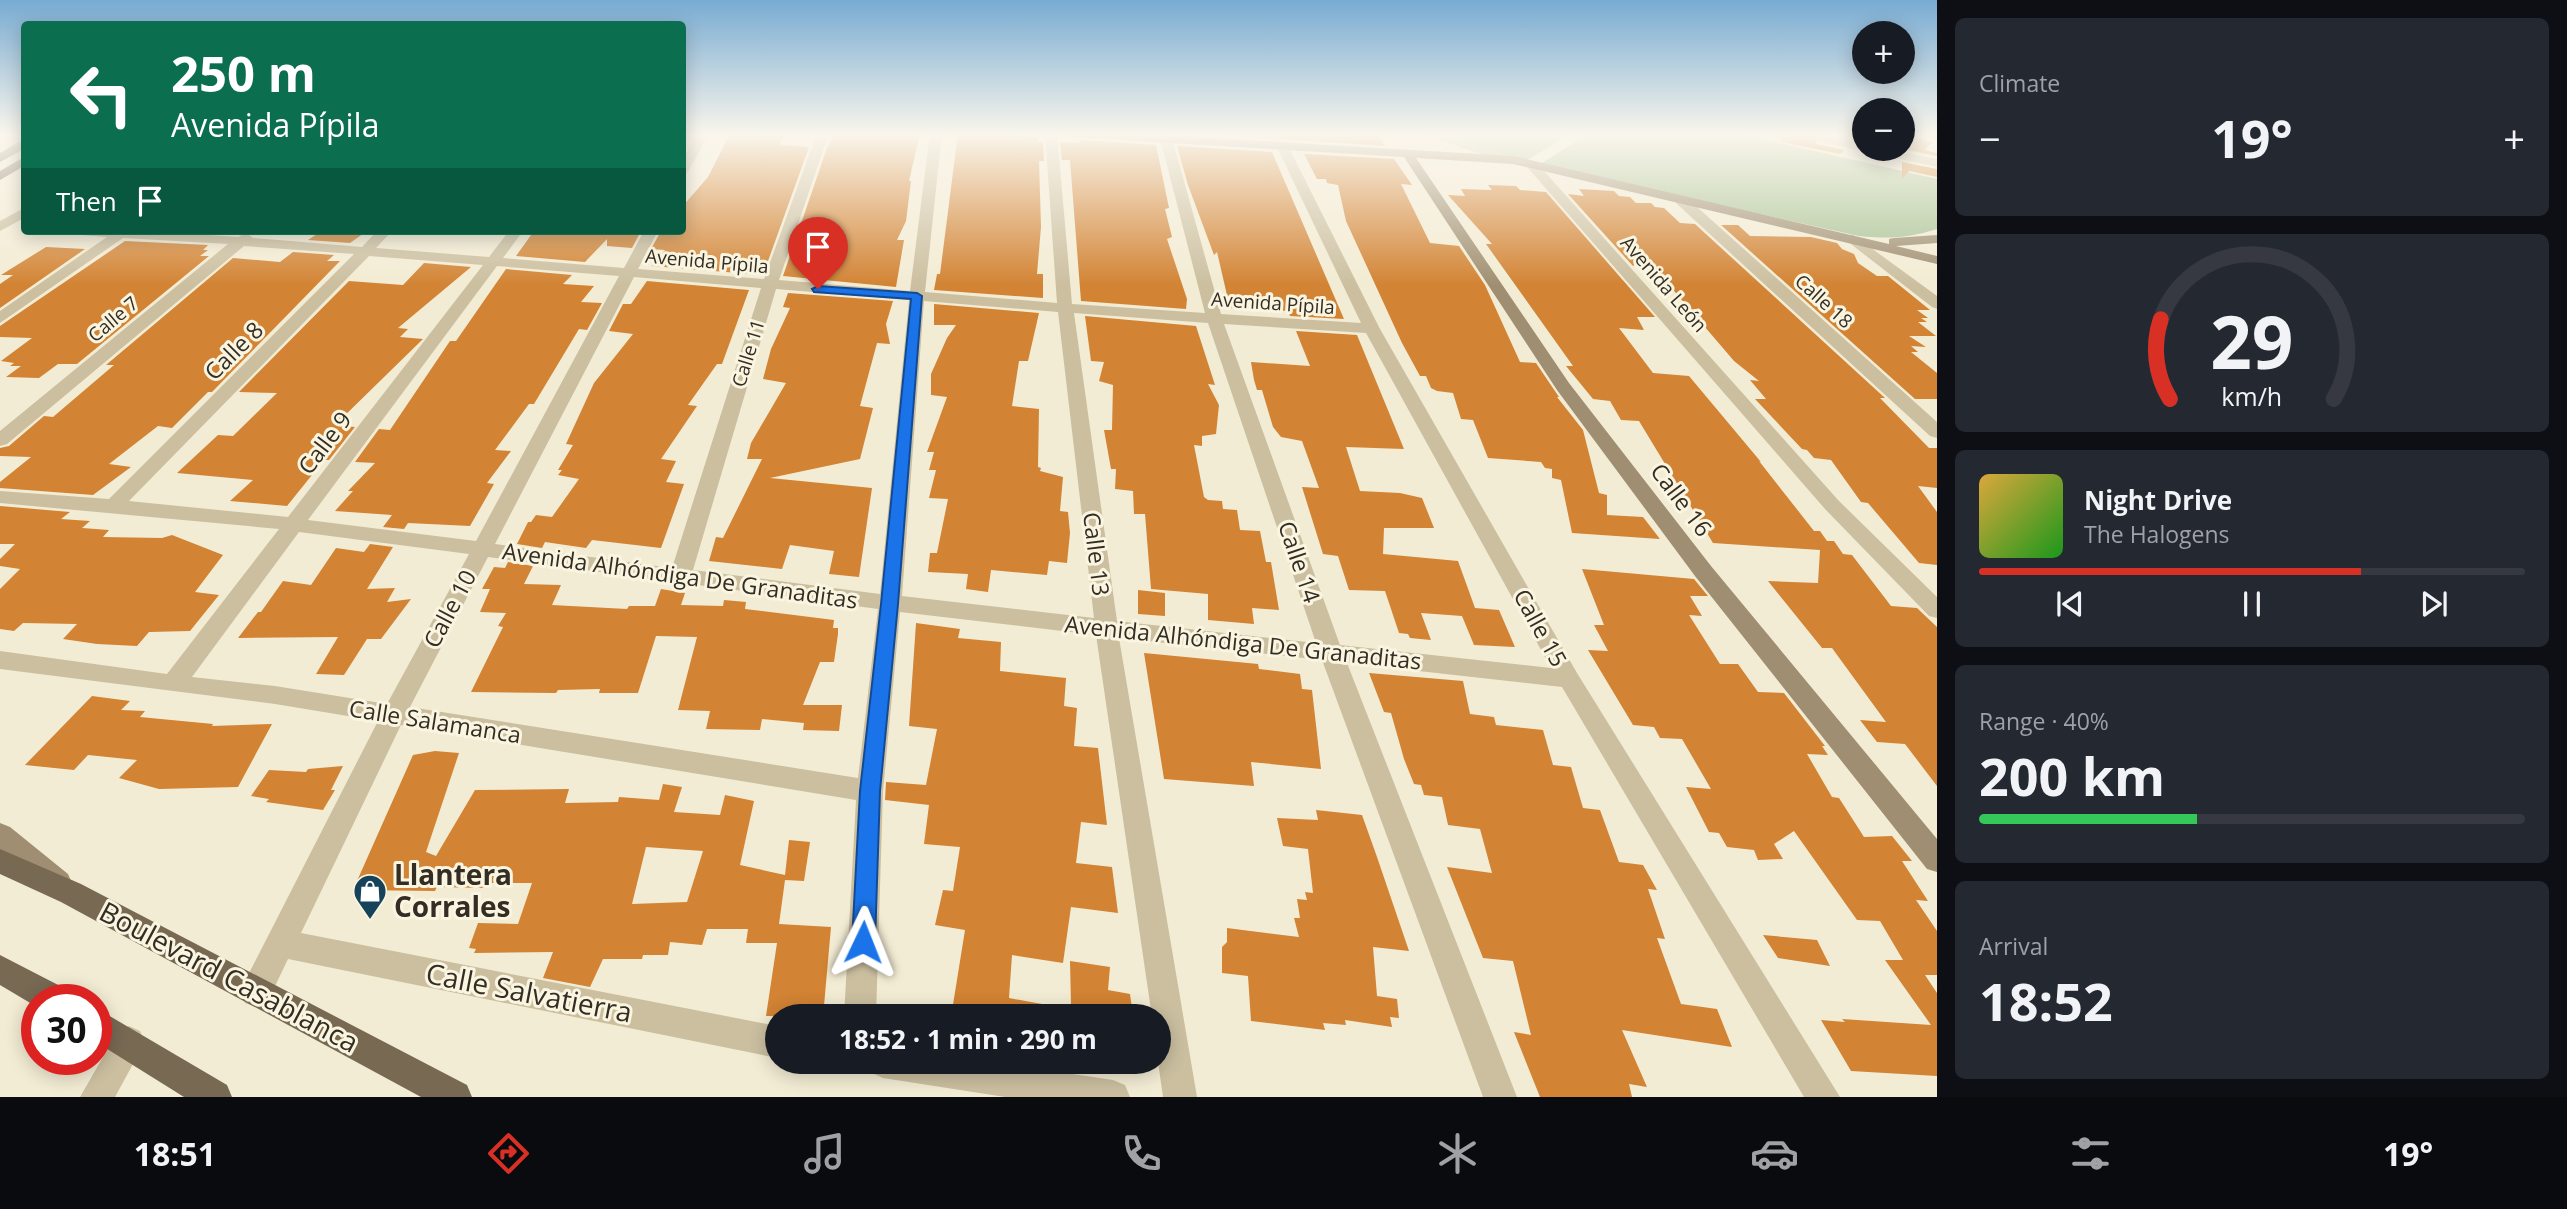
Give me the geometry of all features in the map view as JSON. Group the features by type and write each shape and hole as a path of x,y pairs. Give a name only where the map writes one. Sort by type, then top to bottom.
{"main road":[{"name":"Boulevard Casablanca","path":"0,861 71,893 455,1097"},
{"path":"2,971 25,984"},
{"path":"112,1033 215,1097"}],"street":[{"name":"Calle 11","path":"680,576 769,286 805,184"},
{"path":"861,1004 870,791 930,184"},
{"name":"Calle 13","path":"1055,184 1065,308 1106,627 1180,1097"},
{"name":"Calle 14","path":"1178,184 1214,318 1331,653 1500,1097"},
{"name":"Calle 15","path":"1301,184 1372,329 1569,679 1823,1097"},
{"name":"Calle 16","path":"1428,184 1563,386 1703,571 1937,860"},
{"name":"Avenida León","path":"1548,184 1832,505 1937,610"},
{"path":"1610,184 1852,238 1937,260"},
{"name":"Calle 18","path":"1682,201 1937,432"},
{"path":"0,227 21,214"},
{"path":"0,227 21,228"},
{"path":"0,318 118,235"},
{"name":"Avenida Pípila","path":"216,235 247,236 365,251 769,286 1372,329"},
{"name":"Calle 8","path":"115,504 381,235"},
{"name":"Calle 9","path":"173,684 513,235"},
{"name":"Calle 10","path":"256,992 393,716 649,235"},
{"name":"Calle 7","path":"0,440 247,236"},
{"path":"1852,238 1902,242 1937,239"},
{"path":"1852,238 1937,304"},
{"name":"Avenida Alhóndiga De Granaditas","path":"0,497 115,504 294,524 890,604 1569,679"},
{"name":"Calle Salamanca","path":"0,660 275,695 870,791"},
{"path":"0,835 71,893"},
{"name":"Calle Salvatierra","path":"280,943 765,1040"},
{"path":"97,1097 129,1042"},
{"path":"962,1074 1113,1097"}],"green space":[{"path":"1626,184 1937,184 1937,229 1898,237 1859,236"}],"building":[{"path":"702,184 796,184 763,275 652,266 665,250 651,249 659,235 686,235 686,202"},
{"path":"815,184 911,184 906,221 897,240 904,240 896,287 783,276"},
{"path":"951,184 1040,184 1041,227 1037,274 1043,274 1043,298 934,290 937,274 940,274"},
{"path":"1072,184 1164,184 1169,208 1165,209 1172,237 1167,239 1187,299 1186,309 1081,301"},
{"path":"1286,184 1344,319 1290,316 1288,311 1230,308 1217,252 1214,255 1188,185"},
{"path":"1334,184 1401,184 1430,243 1459,246 1485,285 1520,362 1536,363 1557,397 1583,430 1599,493 1607,495 1607,515 1643,517 1660,539 1572,533 1561,480 1552,478 1552,469 1545,468 1541,462 1488,458 1473,420 1461,419 1453,393 1431,388 1426,376 1420,376 1346,221 1338,185"},
{"path":"1488,185 1516,186 1520,190 1546,192 1655,317 1637,317 1644,330 1619,328 1653,373 1689,376 1814,531 1820,531 1827,541 1834,541 1843,554 1852,555 1891,606 1917,608 1937,627 1937,786 1905,744 1877,742 1860,720 1886,722 1832,648 1822,648 1768,581 1818,583 1820,550 1713,543 1639,421 1621,420 1610,401 1593,399 1566,366 1573,366 1486,244 1492,244 1448,195 1465,196 1461,189 1492,190"},
{"path":"1579,189 1614,191 1619,196 1630,197 1636,203 1651,203 1655,207 1664,208 1680,223 1695,224 1885,398 1880,398 1929,448 1937,448 1937,488 1918,486 1937,512 1937,565 1919,563 1868,503 1861,502 1831,460 1814,458 1807,450 1802,449 1755,399 1766,399 1750,380 1759,381 1734,361 1645,257 1633,266 1568,194 1584,196"},
{"path":"1721,225 1738,225 1750,236 1811,237 1837,243 1842,249 1854,254 1858,263 1877,276 1888,276 1930,310 1917,310 1928,318 1921,318 1927,322 1918,322 1936,336 1909,336 1926,347 1911,346 1918,352 1911,352 1937,373 1937,399 1915,399"},
{"path":"316,235 361,235 350,243 308,240"},
{"path":"531,235 639,235 632,248 607,246 607,239 585,262 516,256"},
{"path":"125,241 208,245 203,250 208,250 200,256 209,256 77,364 58,364 39,378 6,377 21,366 10,366 14,363 1,361 32,338 0,337 0,326"},
{"path":"46,247 85,249 0,308 0,284 13,275 1,275"},
{"path":"293,252 334,255 327,261 340,261 212,392 208,392 172,428 158,426 109,464 131,467 93,495 0,488 0,482 31,457 0,456 0,448 9,446 44,416 53,417 114,365 106,365 233,258 280,262"},
{"path":"424,263 471,267 398,328 408,329 400,337 423,339 335,425 355,427 287,506 230,501 253,480 177,473 218,435 233,436 277,393 239,392 349,281 403,285"},
{"path":"506,269 572,275 563,284 594,286 581,302 602,303 587,330 579,329 534,404 529,404 495,450 511,451 487,483 494,484 470,526 408,523 404,529 383,527 392,515 335,511 353,491 348,491 375,463 355,462 379,429 390,430 450,341 456,341"},
{"path":"647,281 749,290 722,364 717,364 688,405 697,406 661,459 676,461 666,482 684,484 661,548 592,540 586,548 545,542 542,548 517,544 528,522 536,515 552,517 579,479 558,475 562,470 558,470 573,445 566,444 594,383 633,334 609,331 623,304 631,304"},
{"path":"788,293 893,301 886,324 890,344 877,343 860,406 873,408 860,459 770,478 872,488 859,577 829,574 834,551 790,545 782,569 709,561 716,537 723,538 762,459 747,459 751,443 786,383 763,379 771,349 790,308 783,307"},
{"path":"934,304 1039,313 1028,361 1019,361 1012,406 1039,409 1038,467 1041,468 1040,471 1063,477 1060,511 1068,512 1070,533 1067,563 1049,561 1047,575 991,570 988,592 966,589 968,574 928,572 930,553 937,553 948,499 929,498 936,470 929,470 934,452 927,452 947,397 931,395 931,374 947,338 956,325 934,325"},
{"path":"1085,316 1196,326 1215,385 1208,384 1219,405 1216,434 1202,436 1202,446 1194,445 1204,497 1222,501 1223,509 1237,510 1240,530 1260,531 1266,562 1271,562 1279,610 1252,608 1254,624 1208,620 1208,594 1151,589 1145,514 1134,514 1133,491 1115,489 1116,469 1111,469 1104,430 1112,430 1113,385 1099,381 1104,362 1091,361"},
{"path":"1296,331 1357,335 1404,449 1346,447 1360,491 1400,493 1422,498 1434,528 1384,528 1383,554 1458,561 1475,608 1499,610 1515,647 1474,645 1462,616 1421,613 1431,640 1410,638 1408,634 1399,633 1385,591 1349,590 1338,556 1323,554 1302,487 1319,488 1302,441 1281,437 1273,427 1262,390 1257,390 1251,362 1310,366"},
{"path":"0,506 70,512 61,519 90,521 82,528 109,530 103,537 162,538 172,535 223,555 195,592 219,595 190,631 149,632 137,646 63,639 77,624 23,623 14,631 0,629 0,589 20,569 0,566 0,559 15,544 0,544"},
{"path":"370,544 393,547 367,589 395,588 387,602 411,599 381,639 367,639 344,675 316,674 338,637 238,638 283,581 311,585 336,548 364,552"},
{"path":"508,562 533,566 524,584 561,585 552,605 627,609 629,606 655,606 661,589 685,593 681,605 723,606 724,600 746,602 745,609 834,620 833,628 838,628 838,634 834,662 820,662 803,705 842,705 839,731 803,730 804,723 762,719 760,730 706,729 710,711 678,710 697,637 656,636 638,693 599,693 600,689 558,690 556,693 471,692 503,627 498,626 506,613 480,612 490,589 482,589 494,567 505,568"},
{"path":"1582,569 1694,579 1708,596 1690,596 1702,616 1689,615 1720,664 1738,664 1758,692 1784,693 1825,746 1822,746 1828,755 1807,754 1832,797 1839,798 1864,837 1892,836 1912,861 1902,861 1928,901 1916,900 1937,931 1937,975 1925,975 1937,993 1937,1076 1851,1071 1821,1020 1931,1025 1885,960 1903,960 1880,921 1857,920 1794,831 1774,844 1783,859 1758,860 1754,850 1727,847 1719,833 1709,832 1686,787 1711,789 1682,739 1660,738 1654,727 1633,725 1588,650 1608,651 1594,625 1604,625"},
{"path":"1138,590 1165,593 1165,616 1138,614"},
{"path":"916,623 960,629 958,638 1001,642 1000,671 1066,678 1064,706 1077,708 1074,746 1098,748 1107,825 1081,822 1076,863 1112,867 1118,913 1071,907 1063,963 1012,955 1009,998 1042,1004 953,1004 965,930 935,925 943,890 953,891 960,847 924,844 929,805 885,800 886,782 926,785 937,729 909,726"},
{"path":"1144,653 1258,664 1259,669 1300,674 1302,689 1312,690 1321,769 1251,762 1254,786 1164,779"},
{"path":"1369,673 1463,681 1470,714 1494,717 1496,725 1543,730 1553,765 1571,767 1583,808 1600,810 1619,862 1643,865 1657,890 1648,889 1665,939 1657,938 1681,1004 1717,1009 1732,1047 1622,1030 1647,1087 1629,1084 1632,1097 1540,1097 1514,1032 1531,1035 1513,961 1483,958 1447,867 1492,873 1480,829 1448,825 1442,797 1424,795 1421,785 1414,784 1391,713 1384,712"},
{"path":"92,696 130,701 121,710 145,711 140,717 213,724 212,726 272,724 238,787 159,789 119,778 137,760 88,755 74,770 25,765"},
{"path":"435,751 459,753 426,852 436,856 475,790 569,789 565,803 618,802 619,797 659,800 663,784 682,787 674,812 720,815 725,795 754,801 740,865 785,875 789,840 810,842 804,881 785,880 779,924 831,927 824,1004 768,1004 777,943 746,943 748,929 707,929 702,945 670,942 668,955 643,955 642,959 603,959 590,987 543,978 553,952 474,953 476,949 469,948 478,923 518,924 532,883 486,883 484,888 437,887 435,891 353,890 413,755","holes":["646,847 703,851 687,902 632,904"]},
{"path":"343,766 331,790 335,790 323,810 266,802 269,799 251,796 269,770 306,772 308,769"},
{"path":"1316,810 1362,815 1377,857 1409,951 1373,947 1377,996 1397,999 1399,1018 1390,1017 1392,1027 1345,1020 1346,1025 1323,1023 1325,1030 1251,1021 1248,976 1222,973 1222,947 1227,942 1227,928 1299,937 1294,918 1300,918 1297,899 1307,900 1305,892 1313,893 1308,849 1283,846 1277,818 1318,820"},
{"path":"1763,935 1817,940 1830,966 1778,958"},
{"path":"1070,961 1110,967 1108,990 1130,994 1131,1004 1071,1004"}],"place":[{"name":"Llantera Corrales","path":"370,921"}],"route":[{"path":"818,289 917,296 890,604 870,791 863,942"}]}
